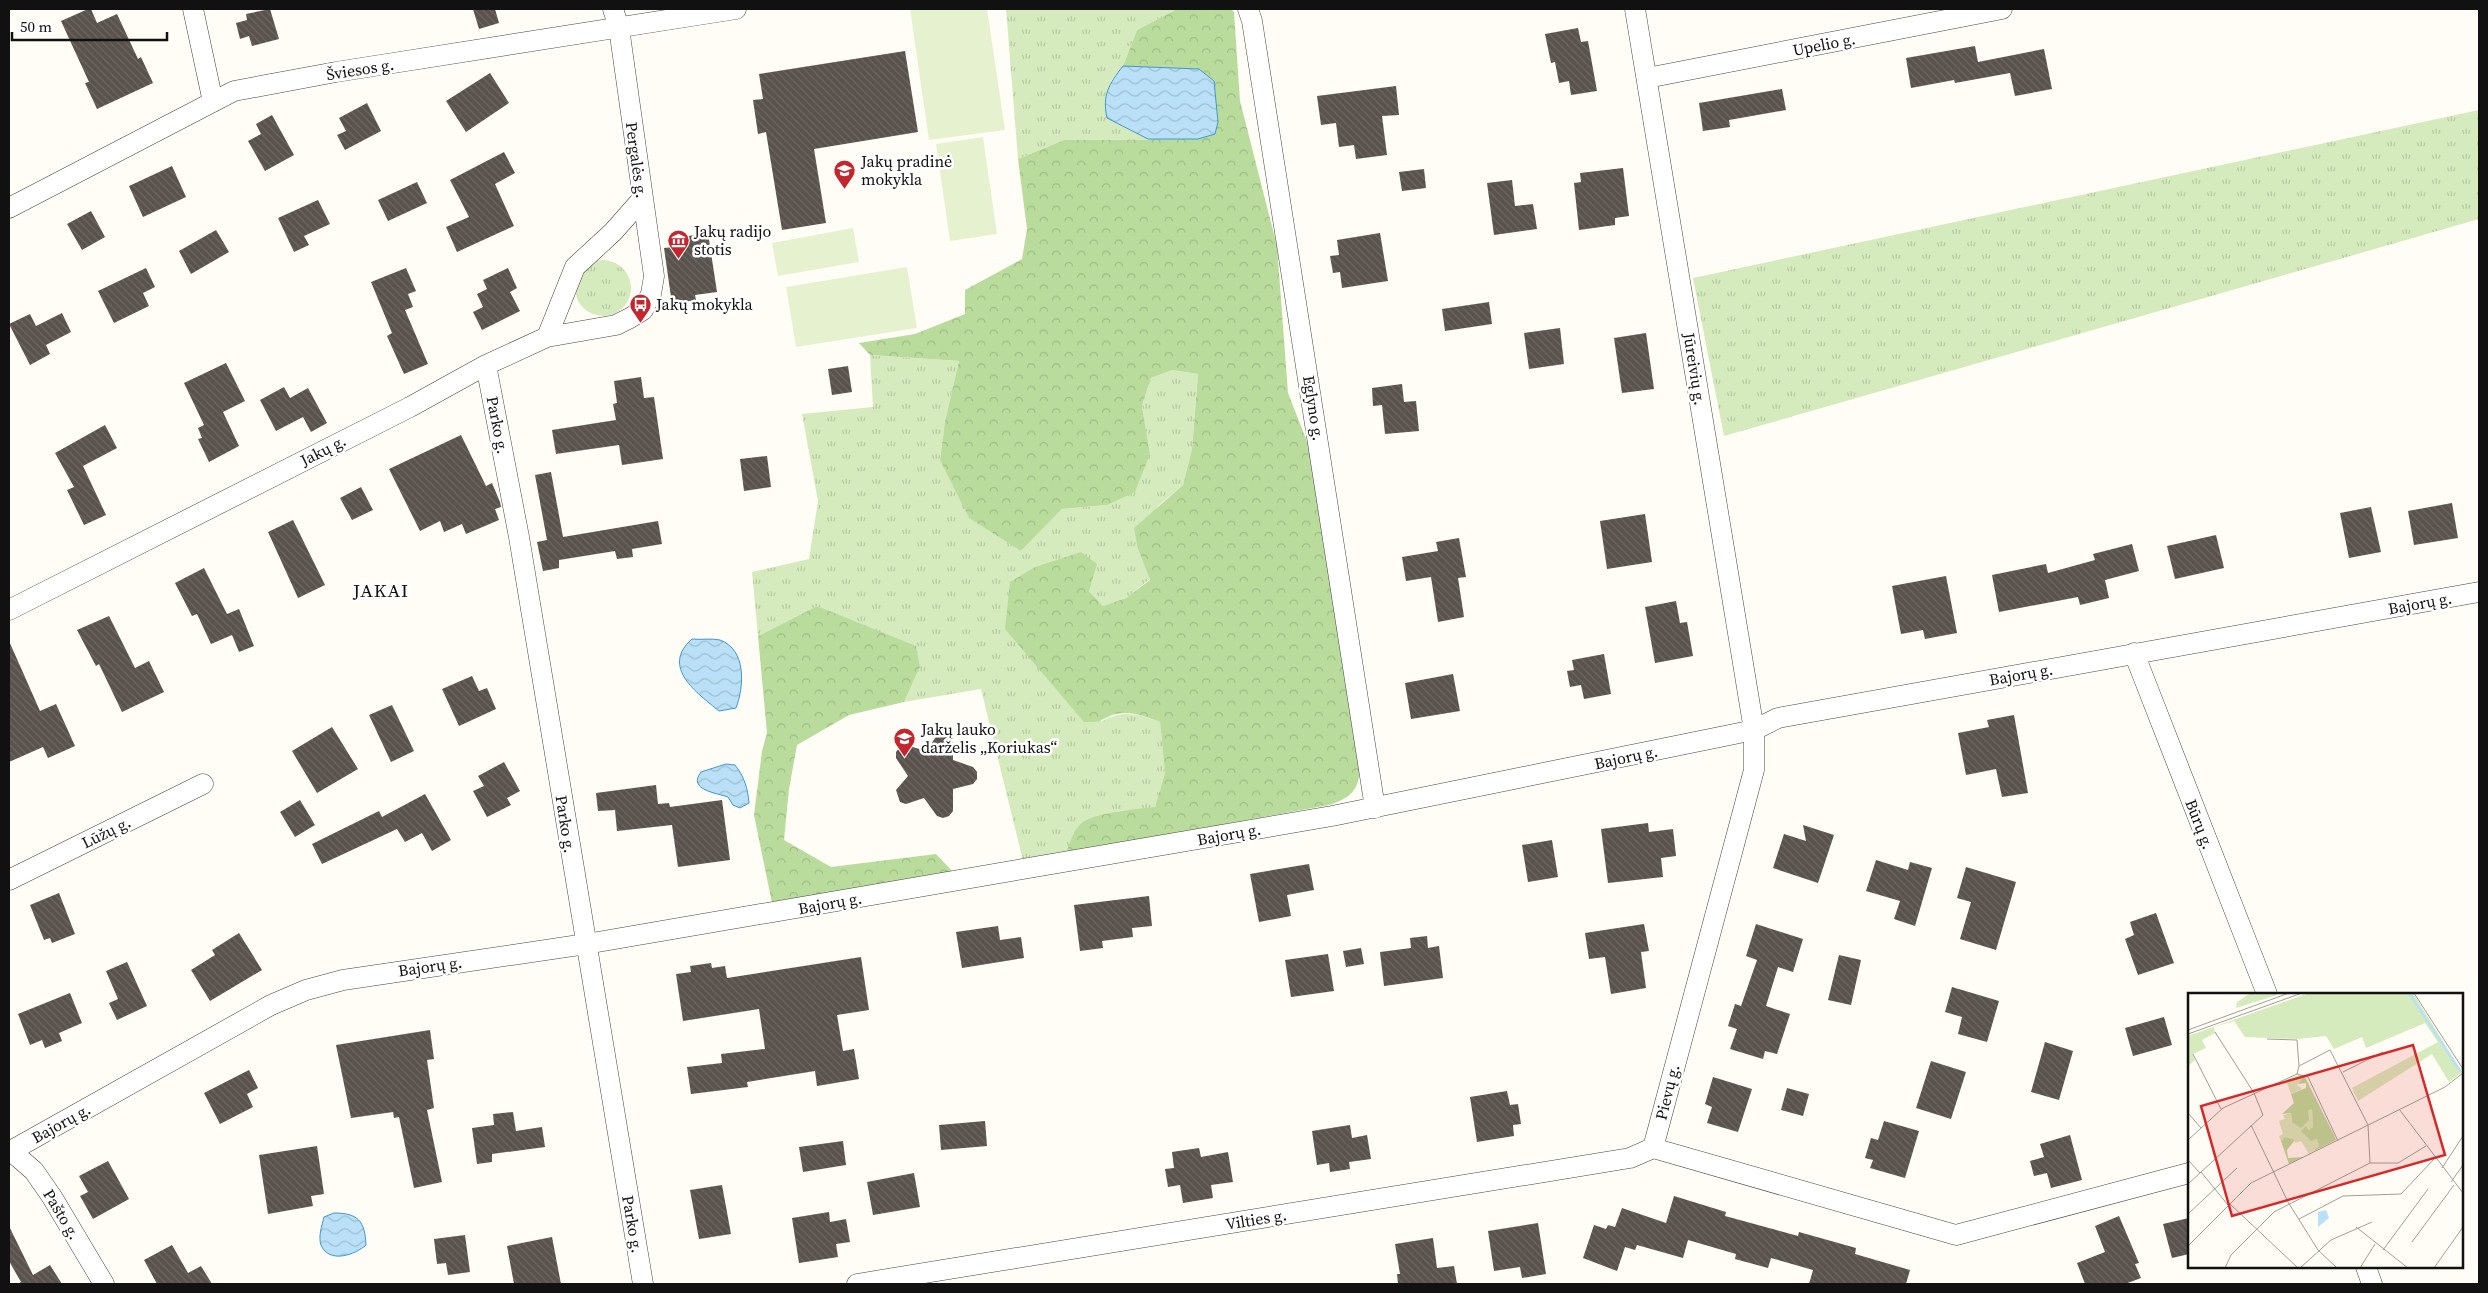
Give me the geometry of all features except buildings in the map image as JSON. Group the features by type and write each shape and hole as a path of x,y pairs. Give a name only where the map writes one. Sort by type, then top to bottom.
{"street":[{"path":"193,9 213,102"},
{"name":"Šviesos g.","path":"9,208 234,92 616,18 736,9"},
{"name":"Eglyno g.","path":"1248,9 1252,22 1310,380 1375,808"},
{"name":"Jūreivių g.","path":"1634,9 1754,730"},
{"name":"Upelio g.","path":"1647,78 2002,9"},
{"name":"Pergalės g.","path":"616,18 654,276 651,294 643,310"},
{"path":"547,337 575,268 613,232 643,198"},
{"name":"Jakų g.","path":"9,610 410,407 486,365 547,337 616,325 643,310"},
{"name":"Parko g.","path":"486,365 519,537 643,1284"},
{"name":"Bajorų g.","path":"10,1152 271,1005 306,990 343,980 385,972 586,944 1375,808 1754,730 1778,718 2479,592"},
{"name":"Būrų g.","path":"2134,653 2267,993"},
{"name":"Pievų g.","path":"1653,1148 1754,770 1754,730"},
{"name":"Lūžų g.","path":"9,880 202,784"},
{"path":"1653,1148 1956,1235 2188,1173"},
{"name":"Vilties g.","path":"857,1284 1630,1158 1653,1148"},
{"name":"Pašto g.","path":"10,1152 34,1171 52,1197 104,1284"},
{"path":"2366,1268 2372,1284"}],"green space":[{"path":"910,9 987,9 1005,130 929,140"},
{"path":"1006,9 1177,9 1137,30 1123,66 1111,81 1107,118 1148,139 1064,140 1018,159"},
{"path":"1177,9 1231,9 1234,12 1240,101 1277,246 1288,393 1308,444 1361,759 1359,777 1357,784 1350,794 1338,802 1329,805 1066,853 1074,832 1083,822 1108,813 1155,807 1165,773 1160,722 1135,714 1123,713 1098,721 1084,722 1005,629 1010,582 1035,567 1081,552 1097,564 1089,591 1103,606 1126,598 1150,580 1138,549 1134,528 1183,485 1192,449 1198,374 1172,370 1151,378 1142,406 1150,454 1135,492 1107,505 1062,509 1021,551 969,518 940,460 945,421 959,361 870,355 859,343 915,334 965,314 965,290 1022,259 1027,229 1018,159 1064,140 1198,139 1215,134 1214,81 1199,69 1123,66 1137,30"},
{"path":"2479,110 2479,219 1724,436 1693,278"},
{"path":"983,137 997,234 950,241 936,144"},
{"path":"853,228 859,262 778,276 772,243"},
{"path":"597,260 609,260 619,264 627,272 631,288 627,304 619,312 609,316 597,316 587,312 579,304 575,294 575,282 579,272 587,264"},
{"path":"907,267 917,328 796,347 786,287"},
{"path":"870,355 959,361 945,421 940,460 1021,551 1062,509 1107,505 1150,454 1142,406 1151,378 1172,370 1198,374 1192,449 1183,485 1158,506 1138,549 1150,579 1126,598 1103,606 1089,591 1081,552 1101,722 1116,715 1130,714 1160,722 1165,773 1155,808 1118,811 1074,833 1066,853 1023,861 981,689 904,702 920,667 817,606 758,636 752,572 809,559 818,501 802,414 873,407"},
{"path":"817,606 916,646 920,667 904,702 849,715 797,745 789,789 784,840 831,867 936,854 954,873 772,903 754,815 762,751 767,733 758,636"}],"water":[{"path":"1123,66 1199,69 1214,81 1218,122 1215,134 1198,139 1148,139 1107,118 1106,96 1114,78"},
{"path":"692,639 720,640 729,645 735,652 739,660 742,680 736,708 719,711 692,688 685,679 680,660 683,649"},
{"path":"726,764 735,765 745,783 749,803 740,808 733,805 728,797 705,790 698,783 701,772"},
{"path":"334,1213 342,1213 359,1220 364,1230 366,1245 355,1252 342,1256 336,1256 325,1251 320,1242 322,1224 324,1217"}],"place":[{"name":"Jakų pradinė mokykla","path":"845,189"},
{"name":"Jakų radijo stotis","path":"678,259"},
{"name":"Jakų mokykla","path":"640,323"},
{"name":"Jakų lauko darželis „Koriukas“","path":"905,757"}],"district":[{"name":"JAKAI","path":"381,590"}]}
